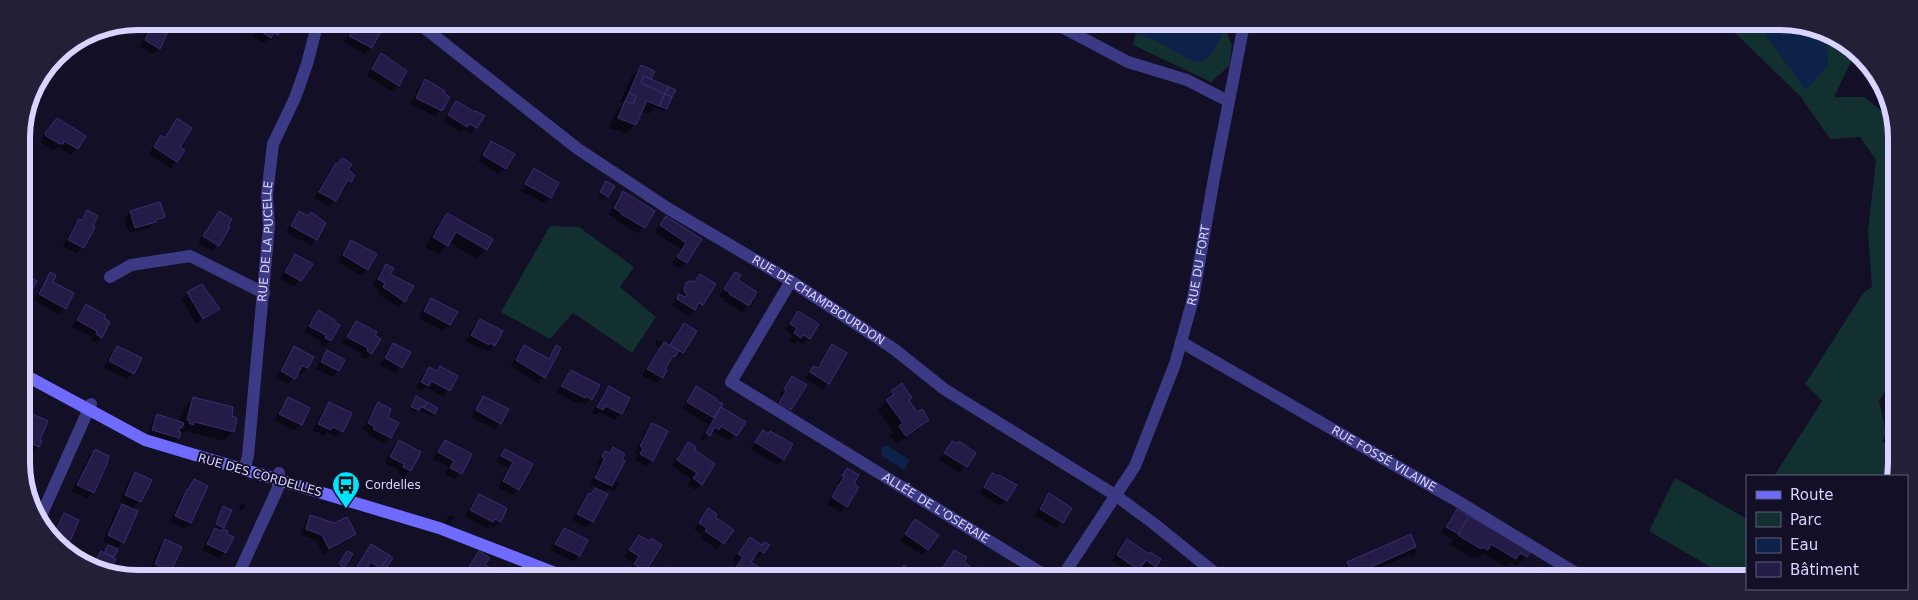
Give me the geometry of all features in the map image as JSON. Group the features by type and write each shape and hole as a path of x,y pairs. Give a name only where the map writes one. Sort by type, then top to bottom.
{"street":[{"name":"RUE DE LA PUCELLE","path":"244,470 247,459 264,293 269,226 267,195 274,144 308,64 316,30"},
{"name":"RUE DE CHAMPBOURDON","path":"427,30 578,149 669,209 791,281 894,349 944,389 1115,495 1211,570"},
{"path":"1066,30 1128,62 1188,80 1228,101"},
{"name":"RUE DU FORT","path":"1115,495 1135,466 1175,364 1193,299 1228,101 1243,30"},
{"path":"110,277 131,265 190,256 264,293"},
{"name":"ALLÉE DE L'OSERAIE","path":"791,281 731,382 1037,570"},
{"name":"RUE FOSSÉ VILAINE","path":"1181,342 1459,502 1571,570"},
{"name":"RUE DES CORDELLES","path":"30,378 89,407 145,440 244,470 279,476 439,528 548,570"},
{"path":"42,512 89,407"},
{"path":"240,570 278,488 279,476"},
{"path":"1067,570 1115,495"}],"green space":[{"path":"1137,30 1226,30 1232,45 1229,66 1211,82 1133,45"},
{"path":"1732,30 1794,31 1821,38 1834,44 1852,58 1834,97 1864,97 1885,114 1888,138 1888,388 1879,400 1886,433 1882,441 1888,446 1887,475 1775,475 1822,401 1805,384 1864,292 1872,287 1868,231 1876,160 1860,137 1830,139 1801,97"},
{"path":"550,226 579,227 634,267 620,287 656,317 632,353 573,313 550,339 501,312"},
{"path":"1675,478 1746,518 1746,570 1715,570 1649,531"}],"water":[{"path":"1141,30 1224,30 1213,51 1200,63 1145,36 1136,34"},
{"path":"1763,30 1794,31 1827,41 1828,66 1805,90"},
{"path":"888,446 910,460 904,470 882,456 881,448"}],"building":[{"path":"149,30 169,30 160,49 145,40"},
{"path":"259,30 281,30 278,35 274,33 271,38"},
{"path":"352,30 375,30 380,33 372,48 349,36"},
{"path":"381,53 407,71 399,86 372,69"},
{"path":"641,65 655,71 651,79 644,76 641,83 665,94 659,106 647,101 636,125 618,118 625,101 633,104 636,96 629,93"},
{"path":"644,76 669,87 665,94 641,83"},
{"path":"425,79 445,91 444,93 450,97 442,111 416,98"},
{"path":"669,87 676,90 672,97 665,94"},
{"path":"629,93 636,96 633,104 625,101"},
{"path":"665,94 672,97 667,109 659,106"},
{"path":"456,101 485,116 477,128 469,124 467,127 448,115"},
{"path":"57,118 86,136 78,149 64,141 63,144 60,144 46,136 45,133"},
{"path":"177,118 192,128 180,147 185,150 177,162 154,147 161,135 165,138"},
{"path":"491,141 515,154 506,169 483,155"},
{"path":"342,158 352,164 348,170 355,175 351,182 348,180 336,201 319,192 336,163 338,164"},
{"path":"534,168 559,183 551,198 525,184"},
{"path":"606,181 615,186 608,197 600,192"},
{"path":"623,191 655,211 645,228 614,208"},
{"path":"160,202 165,217 156,220 156,222 135,228 130,211"},
{"path":"87,210 98,216 93,226 95,227 84,248 68,240 79,219 82,220"},
{"path":"219,211 232,219 228,226 230,227 219,246 203,236"},
{"path":"299,211 308,216 311,212 326,223 317,240 291,226"},
{"path":"447,213 493,239 487,250 456,232 448,246 433,237"},
{"path":"666,216 702,239 687,263 677,257 686,243 660,225"},
{"path":"351,240 377,254 368,270 343,255"},
{"path":"295,254 313,264 301,281 285,272"},
{"path":"386,264 394,268 390,274 414,286 405,302 383,287 385,283 378,279"},
{"path":"50,272 56,275 53,282 74,293 66,309 39,294"},
{"path":"735,272 741,275 738,280 757,292 749,306 724,289"},
{"path":"700,274 716,284 703,305 699,303 695,310 677,299 679,294 685,297 687,294 684,292 684,288 687,282 694,282"},
{"path":"30,278 37,281 30,291"},
{"path":"202,284 220,309 203,319 187,292"},
{"path":"431,298 458,312 450,325 424,311"},
{"path":"86,304 105,315 104,318 110,322 102,338 96,334 97,331 77,320"},
{"path":"318,310 340,325 331,341 325,338 326,335 309,326"},
{"path":"798,311 819,324 810,339 803,335 801,338 794,333 797,328 790,324"},
{"path":"480,319 503,331 495,346 490,343 489,345 471,335"},
{"path":"356,321 377,332 375,335 381,339 372,354 367,351 368,348 347,337"},
{"path":"684,323 697,331 683,353 670,345"},
{"path":"664,342 679,351 675,357 673,356 665,369 667,370 663,378 647,369"},
{"path":"393,343 411,352 402,368 385,358"},
{"path":"832,344 847,353 829,384 810,372 813,366 818,368"},
{"path":"524,345 549,359 556,345 561,348 545,378 516,360"},
{"path":"117,346 142,358 134,374 109,361"},
{"path":"294,346 314,357 308,368 302,366 295,379 281,371"},
{"path":"327,350 345,360 339,371 321,362"},
{"path":"440,366 458,376 450,391 431,381 429,386 421,382 429,367 437,371"},
{"path":"571,370 600,385 592,400 561,386"},
{"path":"792,376 807,385 791,410 779,403 786,391 784,389"},
{"path":"902,383 912,398 909,400 917,412 922,409 929,420 906,436 899,426 903,423 886,400 894,394 891,391"},
{"path":"609,386 630,398 622,414 605,406 603,410 597,407"},
{"path":"696,386 723,404 714,418 687,402"},
{"path":"416,396 427,402 424,408 422,407 419,410 411,407"},
{"path":"483,396 509,409 501,424 476,410"},
{"path":"193,397 233,407 232,416 237,418 234,432 195,422 193,425 189,423 190,421 187,420"},
{"path":"288,397 310,408 302,425 279,414"},
{"path":"329,402 352,413 343,432 333,427 331,430 318,424"},
{"path":"378,402 391,409 388,417 399,423 391,438 373,429 375,427 368,423"},
{"path":"427,402 438,408 435,414 424,408"},
{"path":"721,407 746,422 737,436 721,426 719,430 715,427 710,436 706,433"},
{"path":"30,413 48,421 39,447 30,443"},
{"path":"157,414 184,423 178,432 181,432 179,438 152,430"},
{"path":"652,423 668,431 653,461 640,454 643,448 640,446"},
{"path":"763,430 768,434 770,431 793,444 784,460 755,442"},
{"path":"399,440 421,452 411,471 403,467 404,464 390,457"},
{"path":"445,440 472,454 462,474 450,468 454,461 438,452"},
{"path":"952,441 958,444 959,441 976,453 967,467 944,453"},
{"path":"688,442 696,447 695,450 715,464 702,485 693,478 697,473 677,460"},
{"path":"613,447 625,454 622,459 625,461 612,486 595,478 605,458 602,457 605,451 610,453"},
{"path":"95,449 109,456 94,493 77,485"},
{"path":"505,449 533,464 519,490 503,481 513,462 501,456"},
{"path":"847,468 859,475 854,483 859,487 847,507 832,497"},
{"path":"135,472 152,480 141,502 125,495"},
{"path":"992,473 1017,485 1007,501 984,487"},
{"path":"194,479 208,486 191,523 175,516 187,489"},
{"path":"595,488 608,494 593,522 577,514 589,493 591,494"},
{"path":"1049,493 1072,508 1063,523 1040,509"},
{"path":"479,494 507,508 501,522 495,519 493,522 470,510"},
{"path":"122,504 138,511 124,543 108,535"},
{"path":"223,506 232,510 224,528 216,524"},
{"path":"708,508 717,514 715,517 734,530 724,544 705,531 707,528 699,523"},
{"path":"1457,509 1469,516 1459,534 1446,527"},
{"path":"64,513 79,520 68,544 55,531"},
{"path":"310,515 334,523 347,517 356,534 329,549 322,535 306,529"},
{"path":"1469,516 1531,552 1527,557 1520,553 1516,559 1491,544 1488,550 1482,547 1481,549 1458,535"},
{"path":"915,519 939,535 928,550 905,534"},
{"path":"215,528 221,531 223,529 228,531 227,534 234,537 226,553 207,544"},
{"path":"564,528 588,540 580,556 555,544"},
{"path":"1411,534 1416,547 1364,570 1351,570 1347,562"},
{"path":"639,535 649,541 651,538 662,545 647,570 634,564 639,556 629,550"},
{"path":"750,537 762,545 764,542 770,545 764,553 759,550 751,562 763,570 734,570 743,557 738,554"},
{"path":"165,539 182,547 172,570 167,570 155,564"},
{"path":"1127,539 1149,554 1150,552 1161,559 1156,567 1146,560 1139,570 1117,555"},
{"path":"371,544 389,555 381,569 371,562 366,570 357,566"},
{"path":"108,545 118,549 114,557 104,553"},
{"path":"954,550 967,557 964,562 970,566 968,570 948,570 943,567"},
{"path":"101,551 116,559 112,566 95,561"},
{"path":"347,551 353,554 344,568 339,564"},
{"path":"479,551 490,558 485,565 492,570 467,570"},
{"path":"389,555 393,558 385,570 381,569"},
{"path":"904,565 911,570 901,570"}],"place":[{"name":"Cordelles","path":"346,509"}]}
